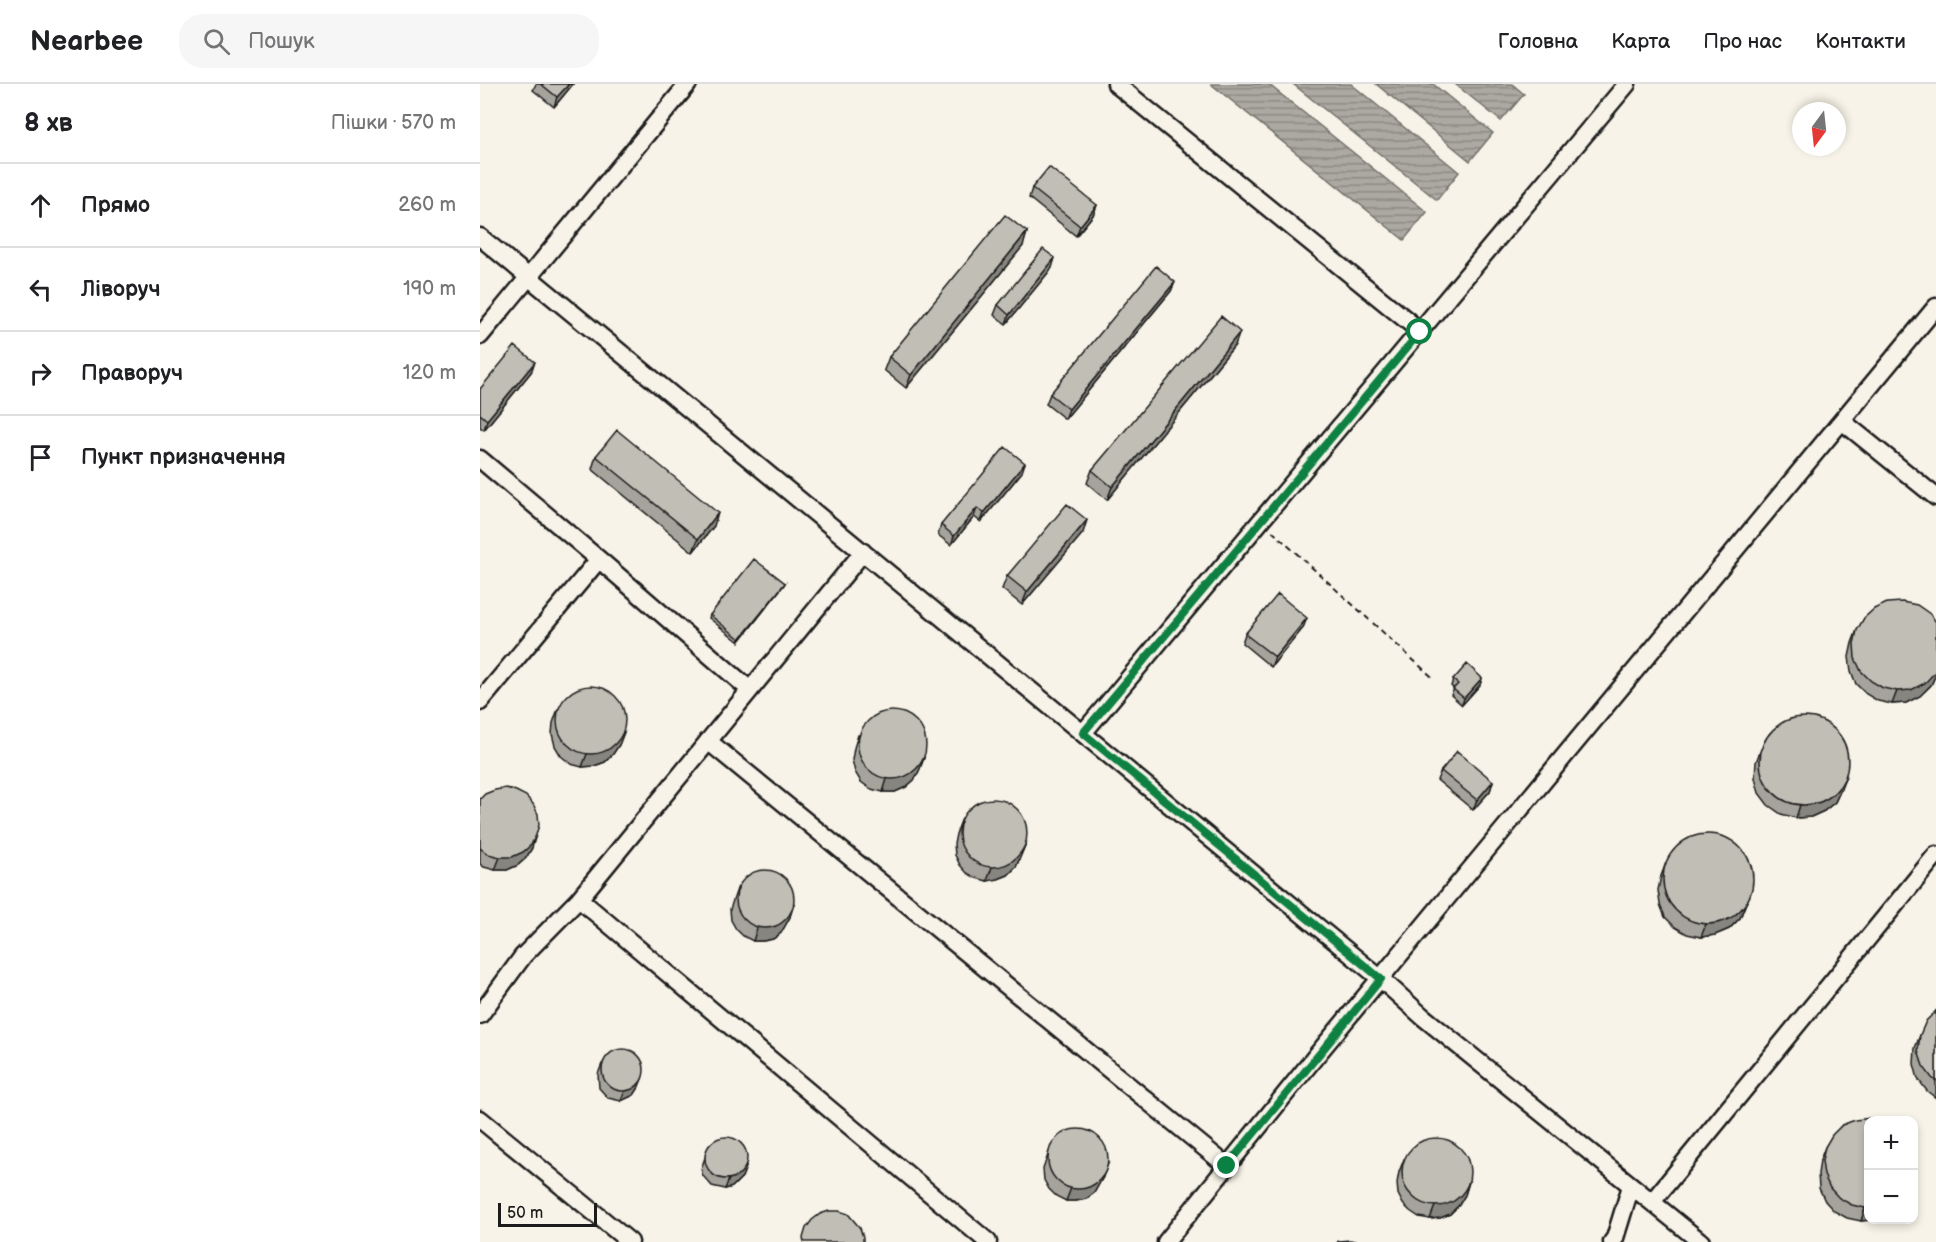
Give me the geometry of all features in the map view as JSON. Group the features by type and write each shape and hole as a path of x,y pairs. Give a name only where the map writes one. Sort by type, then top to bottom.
{"lane":[{"path":"480,336 688,84"},
{"path":"1116,84 1420,332"},
{"path":"1083,733 1627,84"},
{"path":"480,237 1381,979 1422,1016 1701,1242"},
{"path":"1166,1242 1936,307"},
{"path":"1842,421 1936,497"},
{"path":"480,459 750,690"},
{"path":"480,1015 523,957 579,898 863,552"},
{"path":"480,702 595,564 602,562"},
{"path":"708,741 1227,1166"},
{"path":"1652,1202 1936,855"},
{"path":"579,898 988,1242"},
{"path":"480,1119 630,1242"},
{"path":"1612,1242 1631,1186"}],"path":[{"path":"1261,521 1432,677"}],"shaded area":[{"path":"1211,84 1268,84 1427,212 1404,240"},
{"path":"1293,84 1351,84 1459,172 1437,200"},
{"path":"1376,84 1433,84 1493,133 1470,161"},
{"path":"1455,84 1512,84 1524,94 1501,121"}],"building":[{"path":"541,84 569,84 557,97"},
{"path":"1049,167 1097,205 1080,226 1032,188"},
{"path":"1005,215 1027,232 911,375 889,357"},
{"path":"1043,249 1055,258 1009,315 998,305"},
{"path":"1156,266 1175,282 1069,409 1050,394"},
{"path":"1221,316 1240,332 1112,487 1092,470"},
{"path":"515,346 535,362 487,420 480,414 480,389"},
{"path":"617,430 718,513 698,539 596,456"},
{"path":"1005,447 1025,463 984,513 977,508 954,536 941,525"},
{"path":"1067,504 1087,520 1027,592 1007,576"},
{"path":"754,559 785,583 740,639 710,615"},
{"path":"1278,594 1307,618 1275,657 1245,634"},
{"path":"1902,602 1917,605 1930,614 1936,622 1936,671 1925,683 1911,690 1897,691 1883,688 1861,671 1855,658 1854,644 1857,630 1864,618 1874,609 1887,603"},
{"path":"1467,664 1482,678 1464,698 1453,689 1458,684 1453,680"},
{"path":"598,686 610,692 619,701 625,713 623,733 615,744 598,754 584,754 567,744 559,733 557,713 567,696 578,688"},
{"path":"899,711 911,717 920,726 926,738 924,758 916,769 899,779 885,779 868,769 860,758 858,738 868,721 879,713"},
{"path":"1795,717 1813,717 1829,724 1841,736 1848,752 1848,770 1841,786 1829,798 1813,805 1795,805 1779,798 1767,786 1760,770 1760,752 1767,736 1779,724"},
{"path":"1457,751 1493,781 1477,800 1441,771"},
{"path":"506,788 526,796 538,814 539,825 531,845 523,852 512,857 500,857 488,854 480,848 480,799 485,794"},
{"path":"986,799 1000,799 1012,804 1022,814 1027,833 1022,852 1012,862 1000,867 986,867 974,862 964,852 959,840 959,826 964,814 974,804"},
{"path":"1708,834 1733,842 1745,854 1753,879 1745,904 1733,916 1708,924 1683,916 1671,904 1663,879 1671,854 1683,842"},
{"path":"759,870 771,870 786,878 794,893 794,905 786,920 771,928 759,928 744,920 736,905 736,893 744,878"},
{"path":"1936,1011 1936,1081 1923,1066 1918,1051 1920,1035 1926,1021"},
{"path":"623,1049 638,1055 644,1070 638,1085 623,1091 608,1085 602,1070 608,1055"},
{"path":"1864,1119 1864,1208 1839,1198 1830,1188 1824,1175 1822,1161 1825,1147 1832,1135 1842,1125"},
{"path":"1078,1129 1099,1138 1108,1159 1099,1180 1078,1189 1057,1180 1048,1159 1057,1138"},
{"path":"726,1137 741,1143 747,1158 741,1173 726,1179 711,1173 705,1158 711,1143"},
{"path":"1443,1138 1455,1144 1464,1153 1470,1165 1468,1185 1460,1196 1443,1206 1429,1206 1412,1196 1404,1185 1402,1165 1412,1148 1423,1140"},
{"path":"829,1211 848,1214 860,1228 863,1242 804,1242 806,1228 812,1220"},
{"path":"1339,1241 1360,1242 1337,1242"}],"route":[{"path":"1227,1166 1381,979 1083,733 1420,332"}]}
